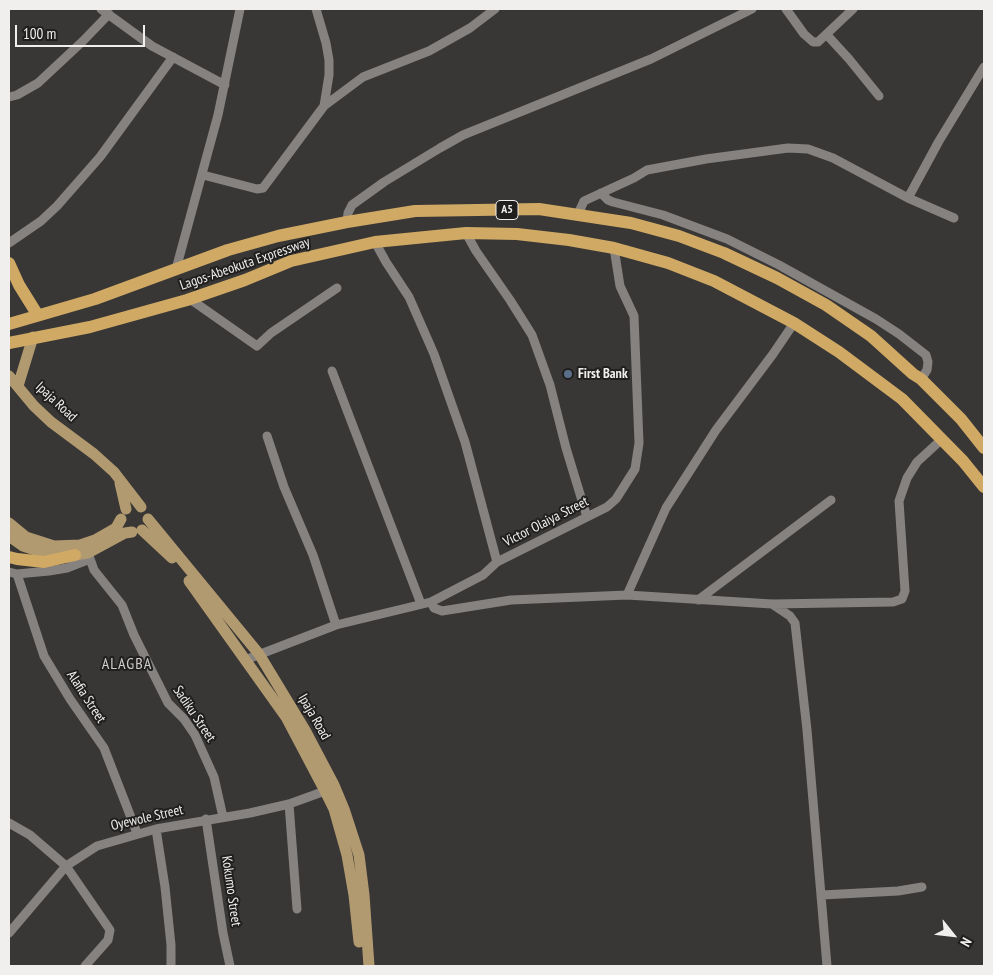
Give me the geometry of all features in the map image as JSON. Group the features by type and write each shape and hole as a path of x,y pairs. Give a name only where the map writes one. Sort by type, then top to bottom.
{"highway":[{"name":"Lagos-Abeokuta Expressway","path":"9,324 37,314 95,299 228,250 278,236 415,211 539,209 632,223 679,236 724,253 777,278 826,306 871,336 921,379 960,419 982,446"},
{"name":"Lagos-Abeokuta Expressway","path":"9,343 90,327 190,299 245,280 291,261 375,242 466,232 517,234 552,238 614,248 668,263 714,281 794,322 896,394 963,460 984,487"},
{"path":"9,263 18,285 37,314"},
{"path":"9,557 44,562 84,556"}],"main road":[{"path":"18,386 33,338"},
{"name":"Ipaja Road","path":"9,376 34,406 51,422 94,454 119,478 141,507"},
{"path":"119,478 124,514 123,526 137,531"},
{"path":"9,523 26,537 54,546 80,545 95,540 116,528 124,514 133,506 141,507 146,512 148,519 148,524 137,531 125,533 84,556 47,554 23,546 9,536"},
{"name":"Ipaja Road","path":"148,519 259,654 305,730 334,785 359,854 369,966"},
{"name":"Ipaja Road","path":"137,531 173,558 286,717 325,791 334,809 347,855 354,895 361,966"}],"street":[{"path":"176,269 203,175 225,85 240,9"},
{"path":"316,9 329,60 329,75 324,106"},
{"path":"203,175 257,189 262,188 324,106 363,77 429,50 470,28 494,9"},
{"path":"347,222 348,213 352,205 384,182 463,135 651,59 752,9"},
{"path":"786,9 804,34 813,42 818,42 827,35 853,9"},
{"path":"9,97 17,95 38,83 76,48 105,11 152,46 225,85"},
{"path":"827,35 879,96"},
{"path":"9,243 41,221 57,206 100,157 173,57"},
{"path":"908,198 939,141 984,67"},
{"path":"578,214 584,201 647,170 706,159 788,148 808,149 833,158 908,198 954,218"},
{"path":"601,193 613,202 663,215 727,239 794,273 876,319 926,355 928,362 927,370 921,379"},
{"path":"466,232 476,251 532,335 550,385 566,448 587,517"},
{"path":"375,242 409,297 434,354 465,442 497,562"},
{"name":"Victor Olaiya Street","path":"245,660 336,625 431,602 483,575 497,562 607,507 624,488 635,469 639,443 634,316 620,286 614,248"},
{"path":"190,299 257,346 271,333 337,288"},
{"path":"627,595 666,508 716,430 794,322"},
{"path":"332,371 421,604"},
{"path":"267,436 284,487 313,554 336,625"},
{"path":"431,602 434,608 442,611 511,600 627,595 772,604 893,602 902,599 905,591 899,502 906,478 917,462 943,440"},
{"path":"698,600 831,500"},
{"path":"13,573 68,568 84,556"},
{"name":"Sadiku Street","path":"84,556 122,605 168,704 184,720 195,735 214,777 223,817"},
{"name":"Alafia Street","path":"13,573 44,656 70,699 104,748 137,833"},
{"path":"772,604 790,616 795,623 807,730 827,966"},
{"name":"Oyewole Street","path":"9,933 66,866 97,846 137,833 289,804 325,791"},
{"path":"289,804 297,909"},
{"name":"Kokumo Street","path":"206,820 223,933 230,966"},
{"path":"9,823 30,835 66,866 110,930 108,940 85,966"},
{"path":"156,829 165,887 171,945 171,966"},
{"path":"822,895 898,891 922,887"}],"place":[{"name":"First Bank","path":"568,374"}],"district":[{"name":"ALAGBA","path":"127,664"}]}
